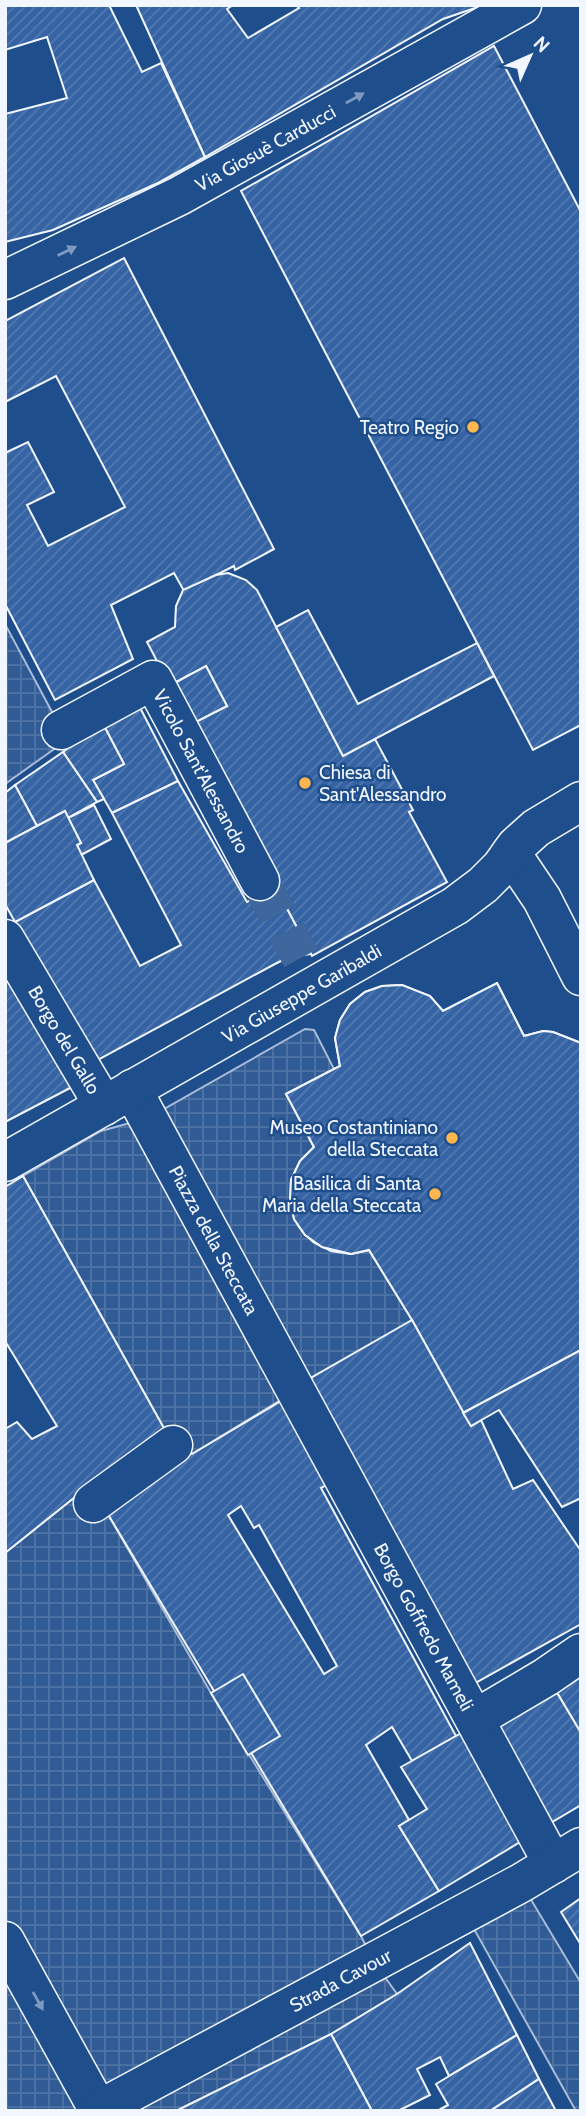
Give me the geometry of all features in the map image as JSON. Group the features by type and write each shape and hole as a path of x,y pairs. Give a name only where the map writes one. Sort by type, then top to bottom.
{"street":[{"name":"Via Giosuè Carducci","path":"5,280 179,196 522,5"},
{"name":"Vicolo Sant'Alessandro","path":"61,730 153,680 260,881"},
{"name":"Via Giuseppe Garibaldi","path":"5,1162 118,1098 309,972 469,897 495,874 511,853 542,823 581,801"},
{"path":"511,853 542,899 581,976"},
{"name":"Borgo del Gallo","path":"5,939 118,1098"},
{"name":"Piazza della Steccata","path":"118,1098 295,1390"},
{"name":"Borgo Goffredo Mameli","path":"295,1390 475,1719 567,1855"},
{"path":"93,1503 173,1445"},
{"path":"475,1719 581,1653"},
{"name":"Strada Cavour","path":"98,2111 567,1855"},
{"path":"5,1941 98,2111"}],"shaded area":[{"path":"5,624 67,740 5,784"},
{"path":"305,1029 314,1030 334,1069 287,1094 314,1147 300,1161 291,1180 290,1199 294,1219 305,1235 322,1247 351,1254 369,1250 412,1320 192,1454 165,1430 23,1176 101,1131 148,1118"},
{"path":"85,1489 106,1511 211,1693 361,1936 374,1962 397,1994 331,2034 176,2111 5,2111 5,1553"},
{"path":"521,1883 581,1983 581,2111 576,2111 465,1913"}],"building":[{"path":"5,5 109,5 142,72 161,63 205,157 158,183 53,230 5,242 5,114 67,98 47,37 5,50"},
{"path":"136,5 233,5 227,9 248,38 299,8 296,5 484,5 443,19 205,157"},
{"name":"Teatro Regio","path":"494,46 581,212 581,725 533,750 241,191"},
{"path":"124,258 274,549 235,570 234,566 184,591 174,573 111,605 133,659 55,700 5,604 5,453 28,442 54,492 27,505 48,546 125,507 56,376 5,402 5,321"},
{"name":"Chiesa di Sant'Alessandro","path":"228,573 246,580 257,590 343,756 375,739 413,810 409,812 447,882 312,956 276,888 269,891 162,687 169,684 147,642 175,627 176,606 183,590 216,575","holes":["206,666 227,706 188,726 167,687"]},
{"path":"308,610 358,704 477,643 494,676 343,756 276,627"},
{"path":"206,666 227,706 188,726 167,687"},
{"path":"135,698 178,781 112,813 93,780 124,764 102,722"},
{"path":"102,722 124,764 93,780 104,799 97,802 63,752"},
{"path":"63,752 97,802 68,818 65,811 37,826 15,785"},
{"path":"178,781 247,902 276,888 311,954 289,957 96,1061 15,922 94,880 140,966 181,945 112,813"},
{"path":"15,785 37,826 5,843 5,793"},
{"path":"94,805 111,839 81,855 77,845 81,843 68,818"},
{"path":"65,811 81,843 77,845 94,880 15,922 5,904 5,843"},
{"path":"5,965 72,1087 5,1122"},
{"name":"Basilica di Santa Maria della Steccata","path":"497,983 524,1036 543,1031 553,1032 581,1043 581,1206 562,1217 581,1253 581,1350 499,1393 440,1281 401,1301 369,1250 351,1254 331,1251 313,1242 299,1227 291,1209 291,1180 300,1161 314,1147 286,1094 340,1066 335,1038 340,1020 350,1004 365,992 382,986 402,985 430,996 443,1011"},
{"name":"Basilica di Santa Maria della Steccata","path":"497,983 524,1036 543,1031 553,1032 581,1043 581,1350 463,1413 412,1320 369,1250 351,1254 322,1247 305,1235 294,1219 290,1199 291,1180 300,1161 314,1147 286,1094 340,1066 335,1038 340,1020 350,1004 365,992 382,986 402,985 430,996 443,1011"},
{"path":"23,1176 165,1430 5,1553 5,1429 17,1422 32,1439 57,1426 5,1341 5,1187"},
{"path":"412,1320 471,1426 481,1420 513,1489 533,1480 581,1551 581,1624 461,1691 302,1383"},
{"path":"581,1350 581,1498 562,1507 499,1410 471,1426 463,1413"},
{"path":"286,1398 330,1483 321,1488 456,1736 412,1761 392,1727 366,1745 409,1820 399,1826 439,1891 361,1936 106,1511 189,1450 192,1454","holes":["241,1506 254,1528 259,1525 337,1666 324,1674 228,1515"]},
{"path":"581,1665 581,1733 553,1686"},
{"path":"243,1674 280,1736 248,1755 211,1693"},
{"path":"553,1686 581,1733 581,1805 547,1825 493,1723"},
{"path":"463,1732 525,1839 439,1891 399,1826 427,1809 401,1767"},
{"path":"581,1898 581,1945 561,1912"},
{"path":"470,1943 517,2035 449,2076 440,2057 417,2069 430,2095 398,2111 372,2111 331,2034 397,1994"},
{"path":"331,2034 372,2111 176,2111"},
{"path":"517,2035 539,2079 490,2111 437,2111 448,2105 436,2084"},
{"path":"539,2079 556,2111 490,2111"}],"tunnel":[{"path":"260,881 301,958"}],"place":[{"name":"Teatro Regio","path":"473,427"},
{"name":"Chiesa di Sant'Alessandro","path":"305,783"},
{"name":"Museo Costantiniano della Steccata","path":"452,1138"},
{"name":"Basilica di Santa Maria della Steccata","path":"435,1194"}]}
